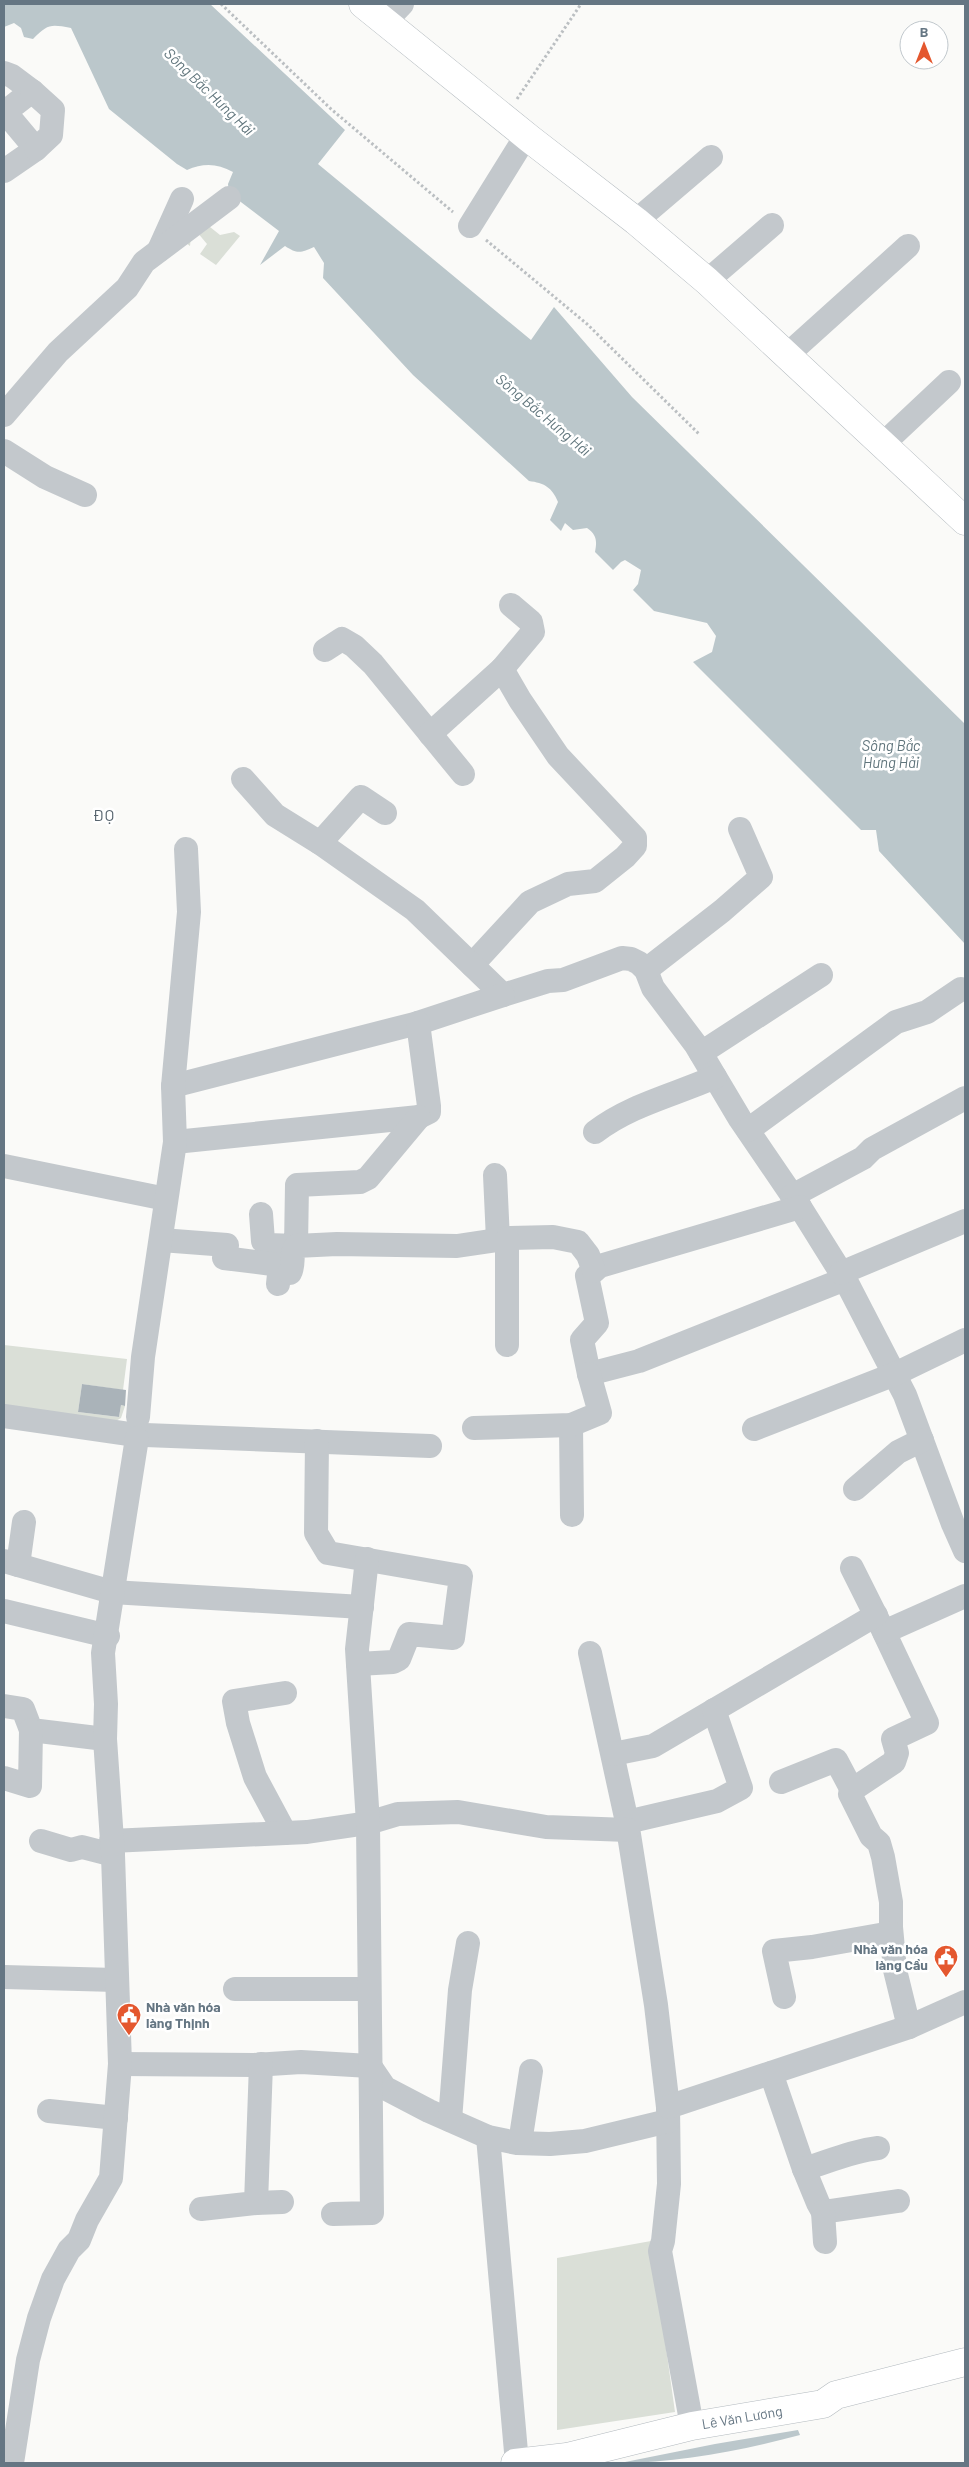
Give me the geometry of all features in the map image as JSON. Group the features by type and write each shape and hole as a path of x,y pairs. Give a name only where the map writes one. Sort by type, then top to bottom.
{"street":[{"path":"363,4 394,13 504,118 636,221 707,281 786,356 963,515"},
{"path":"4,73 12,76 32,91 53,110 51,135 36,149 4,171"},
{"path":"32,91 5,112 36,149"},
{"path":"470,226 526,136"},
{"path":"636,221 710,157"},
{"path":"4,414 58,352 128,288 144,262 229,198"},
{"path":"158,252 182,199"},
{"path":"707,281 772,225"},
{"path":"786,356 908,246"},
{"path":"883,444 949,382"},
{"path":"4,450 45,477 85,494"},
{"path":"430,734 502,668 532,632 531,622 511,605"},
{"path":"325,650 342,639 354,646 373,664 463,774"},
{"path":"472,965 530,902 568,884 595,881 635,846 635,838 558,756 520,700 502,668"},
{"path":"243,779 275,815 320,843 415,910 503,995"},
{"path":"320,843 361,797 385,813"},
{"path":"646,970 722,911 761,877 740,829"},
{"path":"12,2463 11,2422 39,2318 53,2279 69,2250 79,2240 87,2220 111,2178 120,2064 112,1848 105,1739 106,1704 103,1653 108,1636 112,1592 137,1431 143,1357 181,1092 189,912 186,849"},
{"path":"181,1092 418,1023 548,981 563,980 622,958 632,959 646,970 653,988 701,1053 748,1130 843,1276 895,1374 965,1551"},
{"path":"701,1053 821,975"},
{"path":"748,1130 896,1022 927,1012 961,989"},
{"path":"175,1142 419,1117 429,1112 429,1106 418,1023"},
{"path":"595,1132 612,1119 636,1108 715,1078"},
{"path":"474,1428 571,1425 600,1413 582,1340 597,1324 587,1276 600,1266 796,1202 863,1158 872,1149 965,1098"},
{"path":"161,1240 227,1245 224,1258 280,1265 284,1279 293,1269 292,1251 296,1246 297,1186 360,1182 368,1178 419,1117"},
{"path":"4,1166 166,1199"},
{"path":"494,1175 502,1240 507,1345"},
{"path":"261,1214 263,1241 268,1245 416,1244 457,1246 502,1240 553,1237 578,1242 588,1255 594,1271"},
{"path":"589,1374 639,1361 843,1276 965,1221"},
{"path":"754,1429 895,1374 965,1340"},
{"path":"4,1416 137,1431 430,1446"},
{"path":"571,1425 572,1515"},
{"path":"855,1489 898,1452 922,1440"},
{"path":"317,1441 316,1533 328,1553 461,1576 453,1638 409,1634 399,1659 393,1662 358,1664"},
{"path":"24,1522 11,1563 112,1592 362,1607"},
{"path":"333,2214 372,2213 368,1989 368,1823 357,1649 367,1559"},
{"path":"852,1568 927,1723 893,1740 897,1753 894,1762 852,1790"},
{"path":"613,1754 653,1746 714,1710 880,1624 965,1596"},
{"path":"4,1611 108,1636"},
{"path":"590,1653 627,1826 656,2005 668,2114 669,2184 663,2241 660,2251 692,2426"},
{"path":"285,1693 234,1701 238,1723 255,1777 285,1833"},
{"path":"4,1706 23,1708 31,1730 30,1786 4,1778"},
{"path":"40,1842 71,1850 82,1847 112,1848 285,1833 368,1823 398,1814 458,1812 546,1827 627,1826 716,1801 741,1788 714,1710"},
{"path":"31,1730 105,1739"},
{"path":"781,1782 836,1760 852,1790 850,1794 872,1836 879,1844 883,1857 891,1902 891,1933 895,1970 909,2027"},
{"path":"784,1997 774,1952 812,1948 891,1933"},
{"path":"450,2120 460,1990 468,1943"},
{"path":"4,1977 116,1980"},
{"path":"235,1989 368,1989"},
{"path":"370,2066 385,2088 488,2137 520,2143 550,2144 585,2141 668,2114 771,2073 909,2027 965,2002"},
{"path":"120,2064 261,2064 301,2062 370,2066"},
{"path":"256,2203 261,2064"},
{"path":"520,2143 531,2071"},
{"path":"771,2073 804,2169 823,2212 825,2242"},
{"path":"49,2111 116,2118"},
{"path":"488,2137 516,2463"},
{"path":"804,2169 836,2159 847,2153 878,2148"},
{"path":"823,2212 898,2200"},
{"path":"201,2209 282,2202"},
{"name":"Lê Văn Lương","path":"516,2463 567,2460 692,2426 823,2404 836,2395 964,2368"}],"path":[{"path":"504,118 581,4"}],"shaded area":[{"path":"200,219 220,235 234,232 240,236 216,265 200,254 207,244 192,226 190,246 178,237"},
{"path":"4,1345 127,1359 123,1390 82,1384 78,1412 119,1417 121,1405 125,1406 121,1418 114,1422 4,1407"},
{"path":"651,2241 675,2412 557,2430 557,2258"}],"water":[{"name":"Sông Bắc Hưng Hải","path":"4,4 210,4 345,130 318,164 531,340 554,307 632,397 965,724 965,944 879,851 876,830 861,830 693,662 712,652 716,636 707,623 654,611 633,590 638,584 641,570 625,560 613,570 595,552 596,538 587,528 573,530 565,523 561,531 550,520 558,502 550,489 539,483 529,481 413,375 323,278 324,263 314,247 299,252 285,246 260,265 279,231 229,193 228,184 233,172 210,165 187,170 177,164 109,109 71,28 50,26 42,30 33,39 24,37 21,28 14,23 4,27"},
{"path":"798,2430 800,2435 756,2446 665,2461 620,2463 715,2444"}],"building":[{"path":"82,1384 126,1390 125,1406 121,1405 119,1417 78,1412"}],"place":[{"name":"Nhà văn hóa làng Cầu","path":"946,1978"},
{"name":"Nhà văn hóa làng Thịnh","path":"129,2036"}],"district":[{"name":"ĐỌ","path":"104,815"}]}
